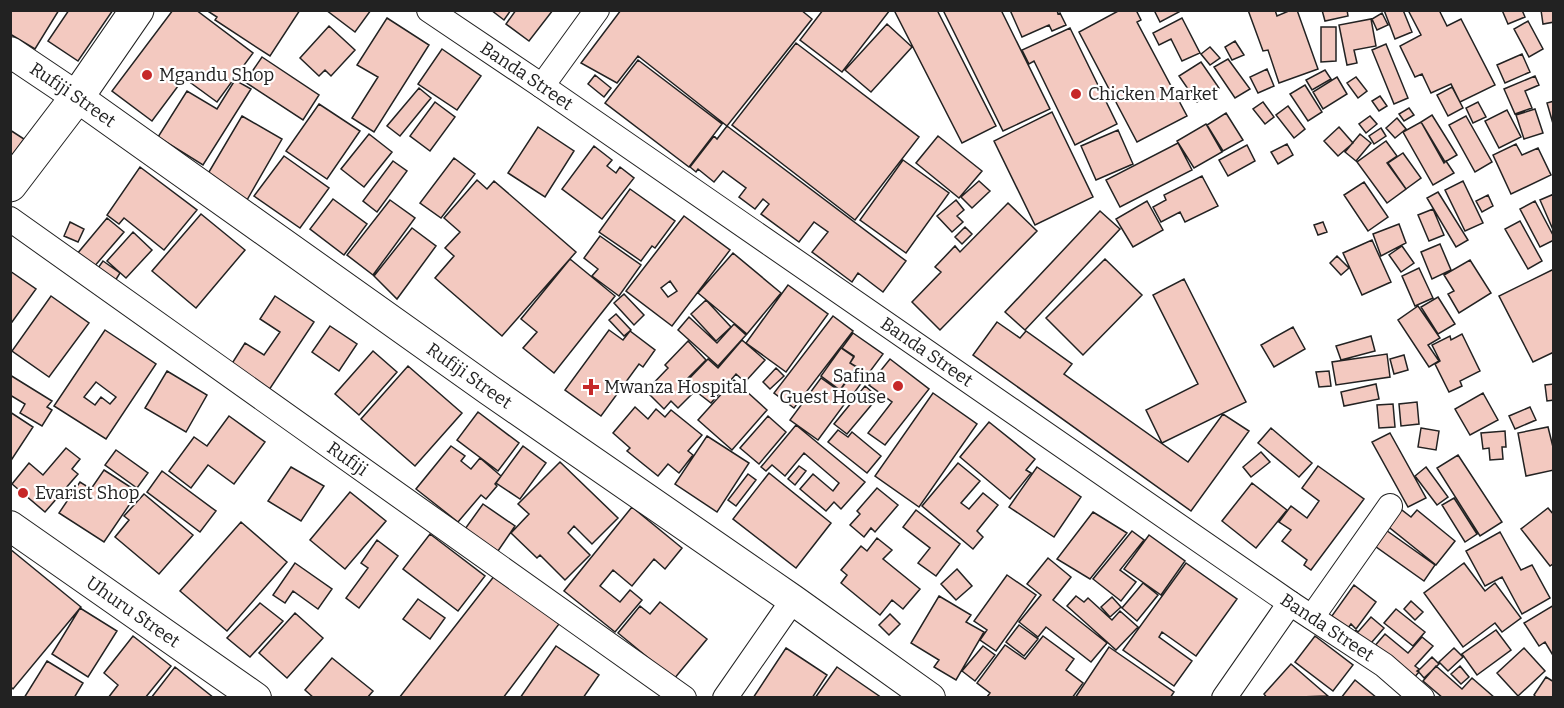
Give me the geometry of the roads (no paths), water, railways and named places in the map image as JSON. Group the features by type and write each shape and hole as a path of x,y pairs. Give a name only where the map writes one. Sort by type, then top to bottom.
{"main road":[{"path":"10,185 77,97 136,10"}],"street":[{"name":"Banda Street","path":"429,10 1290,603 1384,665 1422,698"},
{"path":"542,86 597,10"},
{"name":"Rufiji Street","path":"10,52 930,698"},
{"name":"Rufiji","path":"10,219 684,698"},
{"path":"1312,617 1390,506"},
{"name":"Uhuru Street","path":"10,526 256,698"},
{"path":"725,698 793,600"},
{"path":"1224,698 1290,603"}],"place":[{"name":"Mgandu Shop","path":"147,75"},
{"name":"Chicken Market","path":"1076,94"},
{"name":"Safina Guest House","path":"898,386"},
{"name":"Mwanza Hospital","path":"591,387"},
{"name":"Evarist Shop","path":"23,493"}]}
